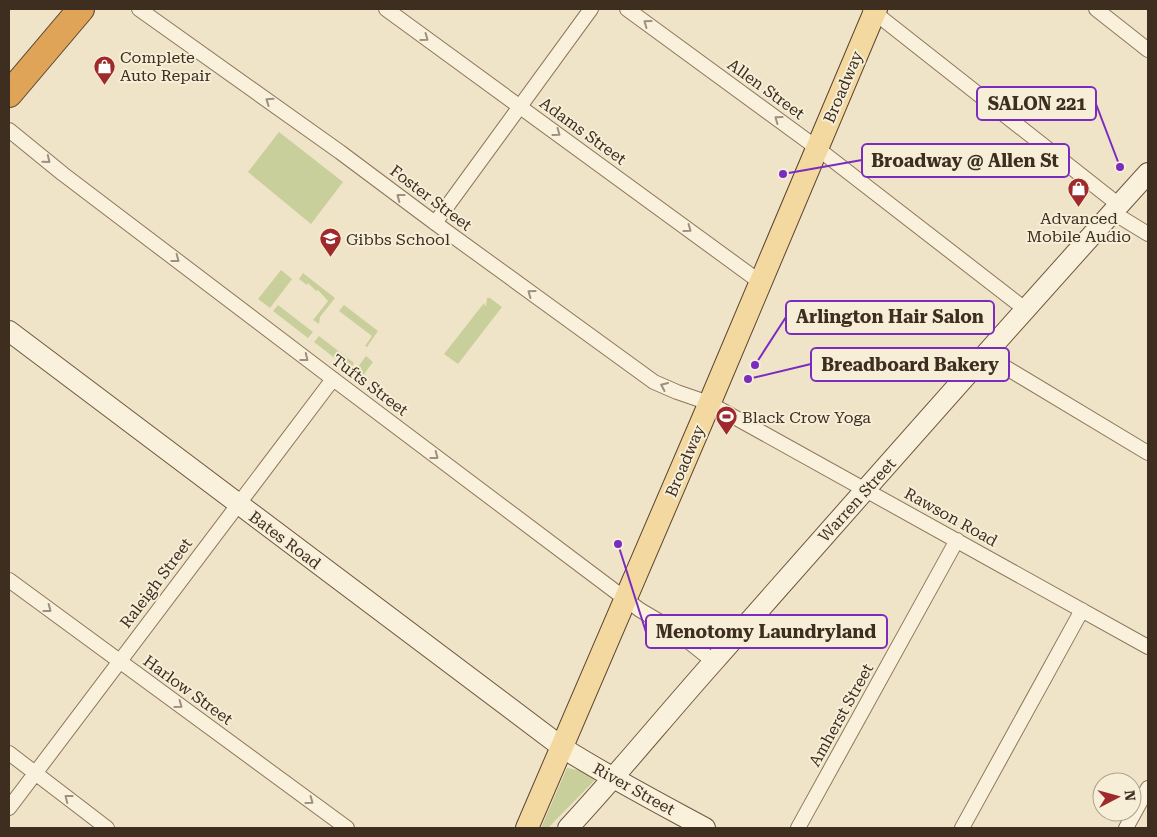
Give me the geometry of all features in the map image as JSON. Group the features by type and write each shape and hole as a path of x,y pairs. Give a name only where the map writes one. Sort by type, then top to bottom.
{"highway":[{"path":"9,94 81,9"}],"main road":[{"name":"Broadway","path":"527,828 710,404 873,10"},
{"name":"Warren Street","path":"568,828 614,779 713,661 1148,173"},
{"name":"Bates Road","path":"9,331 563,748"},
{"name":"River Street","path":"563,748 614,779 705,828"}],"street":[{"name":"Foster Street","path":"138,9 340,152 654,382 710,404"},
{"name":"Adams Street","path":"386,9 760,282"},
{"path":"435,223 591,9"},
{"name":"Allen Street","path":"627,9 817,148 1025,309"},
{"path":"1096,9 1148,50"},
{"path":"873,10 1148,234"},
{"name":"Tufts Street","path":"9,130 333,379 645,614 674,630 713,661"},
{"path":"985,355 1148,454"},
{"name":"Raleigh Street","path":"9,808 118,661 333,379"},
{"name":"Rawson Road","path":"710,404 1148,647"},
{"name":"Amherst Street","path":"798,828 957,540"},
{"name":"Harlow Street","path":"9,580 347,828"},
{"path":"962,828 1082,610"},
{"path":"9,753 107,828"},
{"path":"1126,828 1148,788"}],"green space":[{"path":"279,132 343,182 311,224 248,172"},
{"path":"281,270 292,279 270,308 258,299"},
{"path":"303,273 335,298 320,317 319,324 313,320 328,301 318,290 316,291 308,283 307,285 299,279"},
{"path":"487,298 490,298 502,307 458,364 444,354 484,303 486,305"},
{"path":"278,305 313,332 308,338 273,311"},
{"path":"344,305 378,331 367,347 365,346 372,336 339,311"},
{"path":"319,336 354,363 350,370 314,342"},
{"path":"366,356 373,362 362,377 355,371"},
{"path":"567,768 583,771 595,780 548,828 541,828"}],"place":[{"name":"Complete Auto Repair","path":"104,85"},
{"name":"SALON 221","path":"1120,167"},
{"name":"Broadway @ Allen St","path":"783,174"},
{"name":"Advanced Mobile Audio","path":"1079,208"},
{"name":"Gibbs School","path":"330,258"},
{"name":"Arlington Hair Salon","path":"755,365"},
{"name":"Breadboard Bakery","path":"748,379"},
{"name":"Black Crow Yoga","path":"726,436"},
{"name":"Menotomy Laundryland","path":"618,544"}]}
